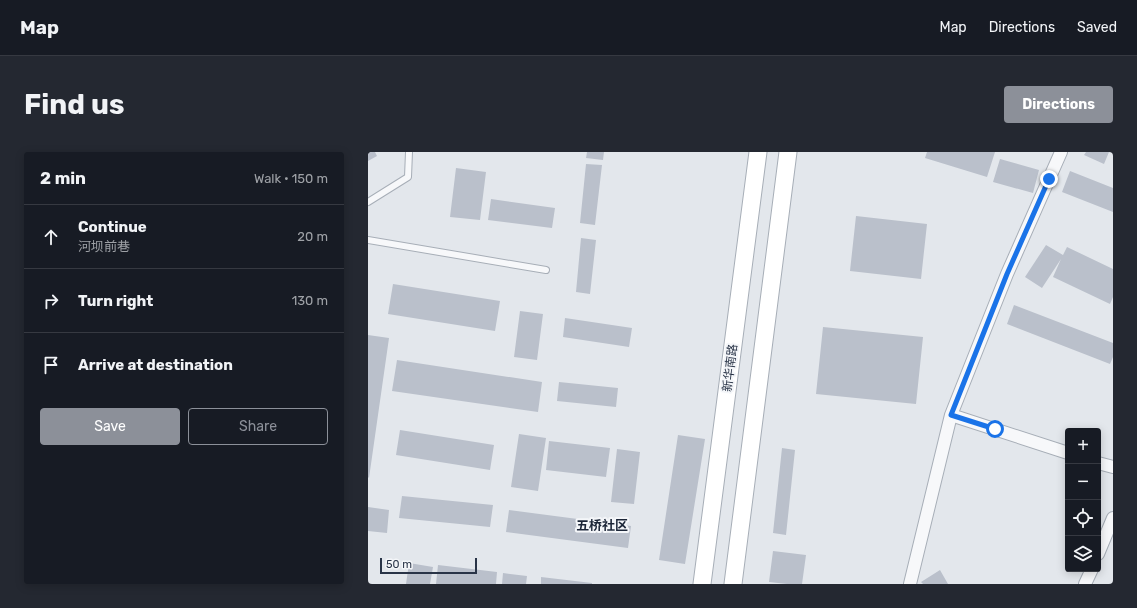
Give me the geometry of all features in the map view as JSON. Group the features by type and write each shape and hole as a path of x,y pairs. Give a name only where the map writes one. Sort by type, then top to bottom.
{"main road":[{"name":"新华南路","path":"702,584 758,152"},
{"path":"733,584 788,152"}],"street":[{"path":"910,584 951,415 1007,274 1061,152"},
{"path":"951,415 1065,452"},
{"path":"1101,464 1113,468"},
{"path":"1101,547 1113,518"},
{"path":"1085,584 1091,572"}],"lane":[{"path":"368,202 408,178 409,152"},
{"path":"368,240 546,270"}],"building":[{"path":"368,152 375,152 377,156 368,161"},
{"path":"587,152 604,152 603,160 586,158"},
{"path":"927,152 995,152 987,177 925,158"},
{"path":"1086,152 1109,152 1104,164 1084,155"},
{"path":"1000,159 1039,170 1033,193 993,182"},
{"path":"586,164 602,165 595,225 580,223"},
{"path":"456,168 486,172 480,220 450,217"},
{"path":"1070,171 1113,188 1113,212 1062,192"},
{"path":"491,199 555,208 552,228 488,220"},
{"path":"856,216 927,224 921,279 850,271"},
{"path":"581,238 596,240 590,294 576,292"},
{"path":"1046,245 1063,255 1067,247 1113,269 1113,297 1110,304 1053,277 1061,259 1042,288 1025,277"},
{"path":"393,284 500,301 495,331 388,314"},
{"path":"1014,305 1113,343 1113,357 1110,364 1007,324"},
{"path":"520,311 543,314 537,360 514,357"},
{"path":"565,318 632,328 629,347 563,337"},
{"path":"823,327 923,337 916,404 816,394"},
{"path":"368,335 389,338 369,478 368,477"},
{"path":"397,360 542,382 538,412 392,391"},
{"path":"559,382 618,388 616,407 557,401"},
{"path":"400,430 494,445 490,470 396,455"},
{"path":"519,434 546,438 538,491 511,487"},
{"path":"678,435 705,439 685,564 659,560"},
{"path":"549,441 610,448 606,477 546,470"},
{"path":"782,448 795,450 786,535 773,533"},
{"path":"617,449 640,452 634,504 611,502"},
{"path":"402,496 493,505 490,527 399,518"},
{"path":"368,507 389,510 387,533 368,531"},
{"path":"509,510 631,526 628,548 506,532"},
{"path":"773,551 806,555 802,584 769,582"},
{"path":"409,563 433,567 430,584 406,584"},
{"path":"438,565 497,572 496,584 436,584"},
{"path":"940,570 948,584 923,584 921,582"},
{"path":"503,573 527,576 526,584 502,584"},
{"path":"541,577 592,583 592,584 541,584"}],"district":[{"name":"五桥社区","path":"602,525"}],"route":[{"path":"995,429 951,415 1007,274 1049,179"}]}
